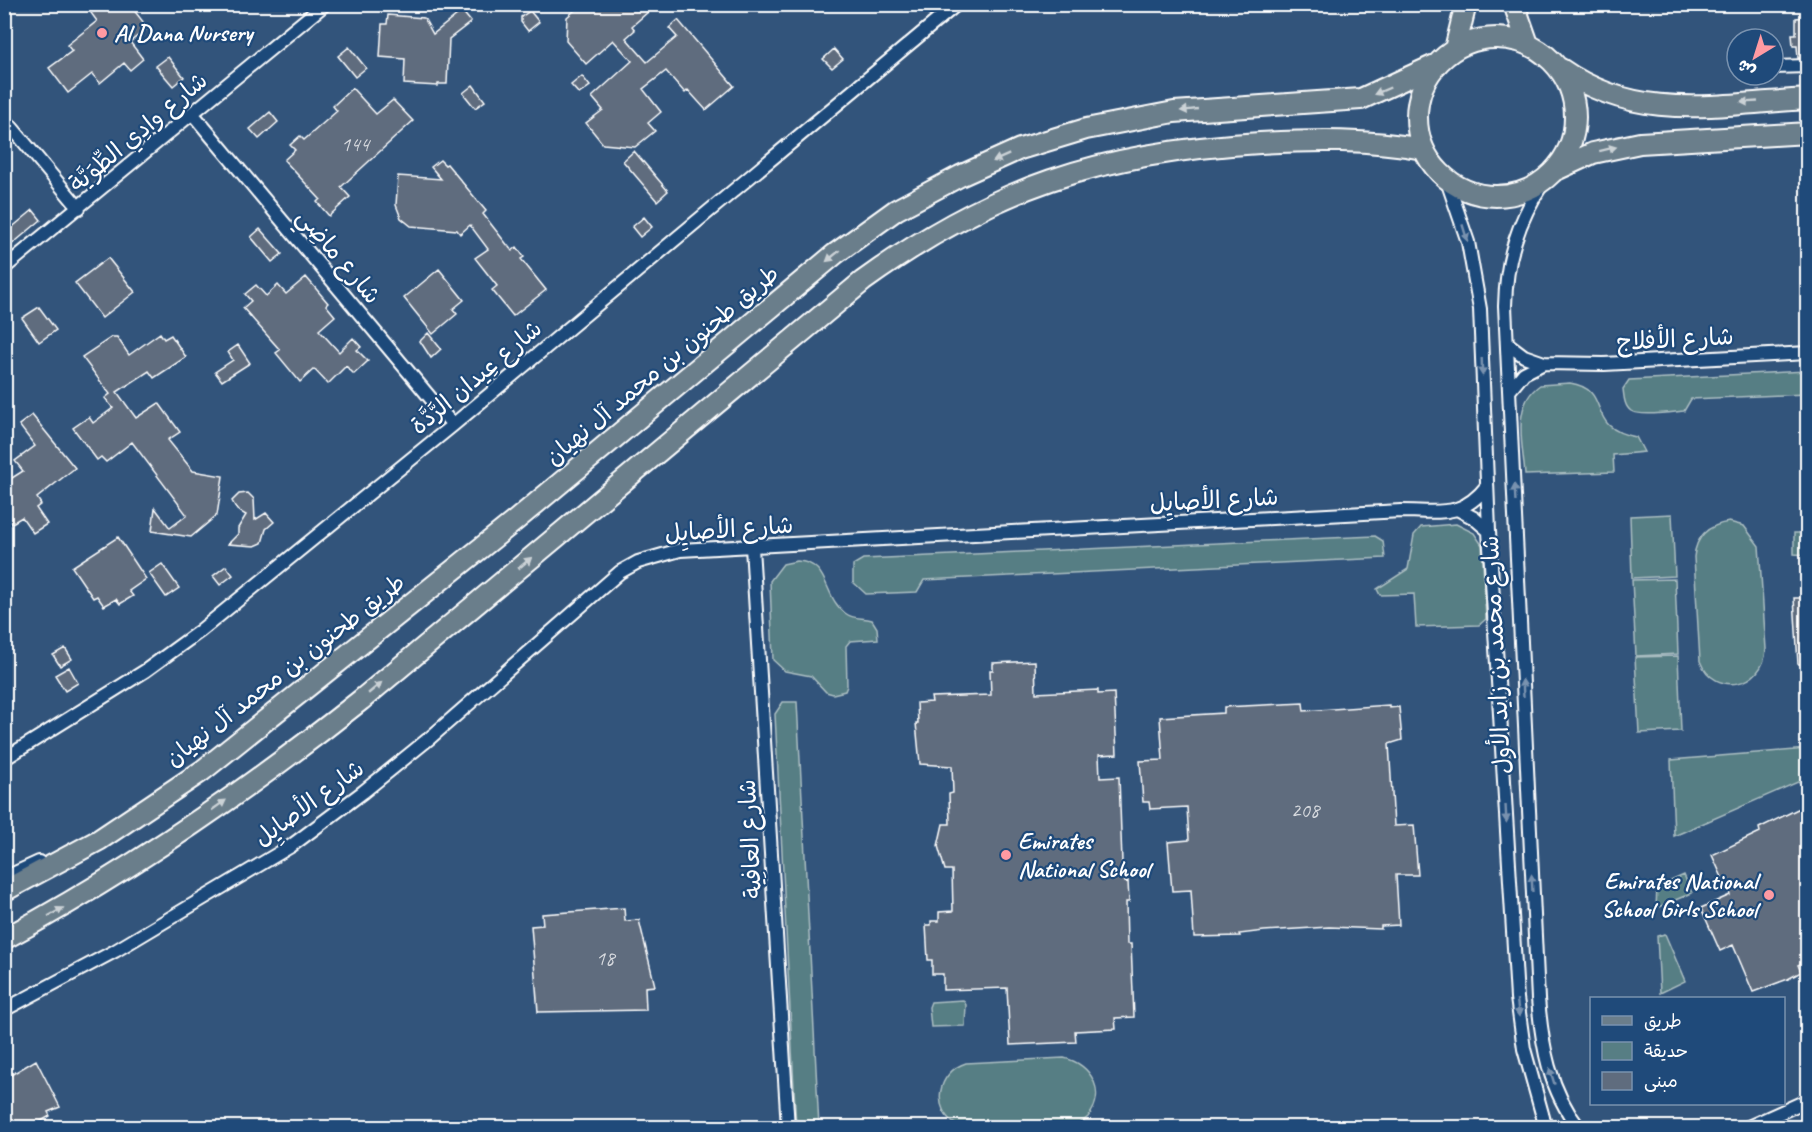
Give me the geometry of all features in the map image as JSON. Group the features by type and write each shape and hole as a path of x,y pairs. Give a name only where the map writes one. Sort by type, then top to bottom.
{"main road":[{"path":"1455,49 1466,4"},
{"path":"1514,4 1528,44"},
{"path":"1808,99 1668,107 1645,105 1599,92 1528,44 1491,37 1478,39 1455,49 1435,65 1418,99 1417,124 1423,149 1446,178 1469,191 1495,196 1521,193 1593,153 1640,143 1808,133"},
{"name":"طريق طحنون بن محمد آل نهيان","path":"4,891 99,840 202,771 525,512 835,254 897,210 960,176 1020,149 1086,129 1174,112 1361,99 1435,65"},
{"path":"1549,176 1570,148 1576,120 1572,92 1559,67"},
{"path":"4,939 73,902 151,852 289,757 862,280 954,222 1040,182 1103,164 1169,151 1205,146 1341,140 1423,149"}],"street":[{"name":"شارع وادِي الطِّوَيَّة","path":"4,268 325,4"},
{"name":"شارع عِيدان الرَّدَّة","path":"4,759 145,671 200,631 453,425 957,4"},
{"path":"1785,67 1808,66"},
{"name":"شارع ماضِي","path":"192,113 453,425"},
{"path":"4,118 79,208"},
{"name":"شارع محمد بن زايد الأول","path":"1549,176 1518,227 1510,253 1505,306 1538,999 1552,1078 1559,1096 1579,1128"},
{"name":"شارع محمد بن زايد الأول","path":"1446,178 1468,242 1480,309 1489,531 1517,998 1526,1057 1546,1128"},
{"name":"شارع الأفلاج","path":"1508,344 1524,356 1544,363 1604,364 1808,353"},
{"path":"1510,390 1524,373 1544,363"},
{"path":"1487,486 1459,510 1474,518 1489,531"},
{"name":"شارع الأصايِل","path":"4,1010 115,951 291,846 423,744 620,572 638,561 680,550 752,548 1401,511 1459,510"},
{"name":"شارع العافِية","path":"752,548 788,1128"},
{"path":"4,878 67,847 99,840"},
{"path":"1746,1128 1808,1100"}],"green space":[{"path":"1807,371 1807,394 1691,399 1684,411 1665,413 1642,414 1631,411 1626,404 1623,389 1629,380"},
{"path":"1570,383 1583,387 1591,393 1603,418 1610,426 1636,437 1644,452 1613,455 1614,472 1525,475 1521,426 1525,403 1540,385"},
{"path":"1672,514 1675,576 1632,578 1630,516"},
{"path":"1729,522 1744,526 1759,546 1766,649 1763,662 1757,672 1738,683 1716,680 1700,661 1694,557 1698,543 1705,533 1715,526"},
{"path":"1456,524 1474,533 1482,545 1486,619 1479,625 1416,627 1414,594 1380,595 1377,589 1408,569 1414,535 1421,527"},
{"path":"1794,533 1807,533 1807,555 1794,554"},
{"path":"1375,536 1383,541 1385,558 924,580 917,592 866,594 853,582 853,565 863,559"},
{"path":"797,561 815,567 838,606 845,613 855,618 872,620 877,628 878,639 850,641 846,646 847,686 845,691 833,694 826,692 811,676 785,671 773,660 770,581 783,564"},
{"path":"1675,579 1678,654 1636,656 1632,580"},
{"path":"1678,656 1681,731 1639,733 1635,657"},
{"path":"783,702 797,702 819,1127 796,1127 775,714"},
{"path":"1807,749 1807,778 1674,836 1671,760"},
{"path":"1684,875 1692,893 1656,908 1657,887"},
{"path":"1665,934 1685,981 1660,993 1657,936"},
{"path":"963,1000 966,1005 965,1026 931,1027 929,1007 931,1002"},
{"path":"1064,1058 1082,1066 1094,1081 1096,1089 1094,1108 1088,1117 1072,1126 994,1129 964,1127 958,1126 943,1111 941,1092 943,1083 949,1074 966,1063"}],"building":[{"path":"102,4 129,4 148,28 130,42 143,59 130,70 124,63 100,83 92,74 68,93 49,68 72,51 67,45 97,21 91,13"},
{"path":"582,4 657,4 632,26 635,30 626,38 647,62 677,37 669,28 678,20 734,86 706,110 688,90 685,93 666,71 643,89 661,112 648,123 655,131 635,147 603,144 586,123 603,110 592,97 632,61 613,40 586,64 566,41 567,17"},
{"path":"920,4 944,4 930,16"},
{"path":"462,11 471,22 449,39 447,84 438,84 438,86 404,84 405,59 380,57 382,24 387,24 388,15 424,18 433,34"},
{"path":"530,11 539,22 528,31 521,22 521,17"},
{"path":"1808,17 1808,58 1798,58 1797,46 1793,46 1792,34 1796,34 1796,18"},
{"path":"349,47 366,68 355,77 338,56"},
{"path":"834,49 843,59 832,68 823,59"},
{"path":"168,57 184,77 173,86 156,66"},
{"path":"582,76 590,86 579,94 571,85"},
{"path":"473,85 485,101 475,108 463,93"},
{"path":"352,88 376,114 393,100 413,121 341,187 350,197 329,216 317,202 320,199 284,160 295,150 290,145 300,136 304,140 337,111 333,106"},
{"path":"270,112 278,122 259,139 250,129"},
{"path":"634,151 668,191 657,201 623,161"},
{"path":"440,160 445,165 447,164 486,211 483,214 512,251 517,247 524,257 521,259 546,290 513,316 492,290 497,286 475,258 488,249 470,225 460,234 457,230 411,226 401,218 396,205 398,176 441,179 431,167"},
{"path":"33,210 41,220 4,251 4,234"},
{"path":"644,217 652,227 640,237 632,227"},
{"path":"260,229 282,254 272,262 251,237"},
{"path":"108,258 135,292 102,318 75,283"},
{"path":"439,269 464,300 453,309 457,314 433,334 404,298"},
{"path":"306,277 328,303 326,305 335,316 319,330 339,352 353,338 361,347 357,350 368,361 354,374 346,366 328,384 314,369 300,382 276,353 280,350 243,308 251,301 245,294 256,285 266,296 278,285 286,294"},
{"path":"39,307 56,330 39,342 22,318"},
{"path":"160,333 164,339 171,335 186,357 154,378 149,371 117,392 136,418 159,403 180,432 168,440 193,471 223,476 217,515 191,537 152,531 155,508 170,528 187,515 132,442 106,462 101,457 97,460 73,428 89,417 93,423 113,408 105,398 110,394 82,357 112,337 117,337 129,355"},
{"path":"428,333 441,349 431,358 420,341"},
{"path":"238,345 250,363 222,381 215,372 233,360 228,352"},
{"path":"32,415 75,468 37,498 41,504 36,508 47,524 33,533 22,517 4,528 4,483 23,471 15,461 35,446 19,425"},
{"path":"248,493 254,499 255,520 266,513 274,522 266,529 262,543 255,546 228,544 238,534 238,528 246,515 237,510 232,501 239,494"},
{"path":"118,537 146,579 129,591 133,596 120,604 116,599 104,606 97,596 93,598 72,567"},
{"path":"162,564 179,588 166,597 149,573"},
{"path":"226,566 233,575 220,585 213,576"},
{"path":"1794,598 1808,598 1808,664 1798,664"},
{"path":"65,648 72,659 60,666 53,655"},
{"name":"Emirates National School","path":"1035,661 1036,693 1098,690 1098,694 1114,693 1117,754 1099,755 1100,778 1119,777 1122,862 1125,882 1128,881 1127,944 1131,944 1134,1017 1115,1018 1116,1029 1075,1031 1076,1042 1010,1045 1007,988 943,990 943,974 932,974 932,960 928,960 926,925 931,925 931,921 939,921 939,912 953,911 952,870 945,870 938,846 943,824 950,824 949,794 953,793 952,766 920,764 916,723 918,723 917,703 932,702 931,697 991,695 990,670 993,670 993,663"},
{"path":"69,667 78,683 65,691 55,675"},
{"name":"Emirates National School","path":"1303,703 1304,711 1389,705 1389,708 1399,707 1402,740 1389,744 1394,826 1414,825 1418,875 1396,875 1399,925 1381,926 1381,929 1329,927 1264,931 1239,934 1240,936 1194,937 1191,890 1172,891 1168,842 1189,840 1187,807 1150,809 1149,802 1143,802 1140,761 1163,760 1160,717 1224,713 1224,707"},
{"name":"Emirates National School Girls School","path":"1808,804 1808,961 1798,965 1801,972 1753,992 1733,945 1720,951 1701,908 1730,895 1712,855 1760,832 1759,828"},
{"path":"624,908 625,921 639,920 655,986 645,987 646,1010 538,1012 531,926 543,925 542,914"},
{"path":"36,1060 60,1107 48,1112 50,1116 29,1128 4,1128 4,1079"}],"place":[{"name":"Al Dana Nursery","path":"102,33"},
{"name":"Emirates National School","path":"1006,855"},
{"name":"Emirates National School Girls School","path":"1769,895"}]}
